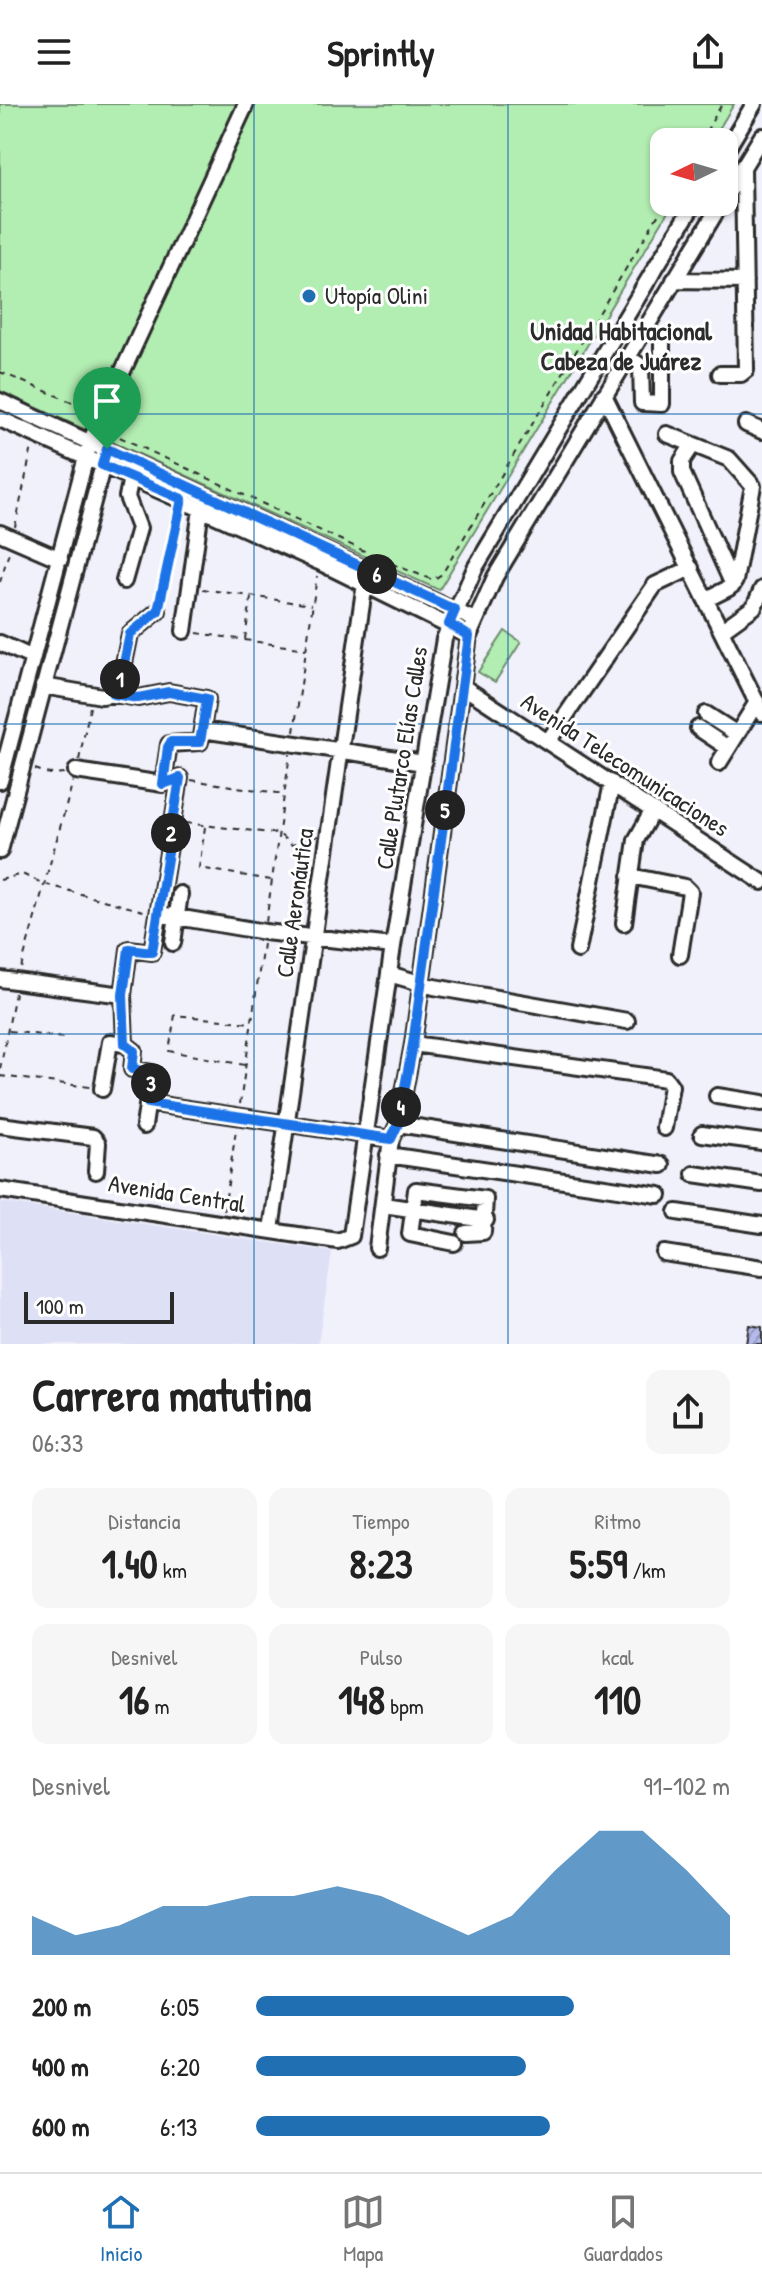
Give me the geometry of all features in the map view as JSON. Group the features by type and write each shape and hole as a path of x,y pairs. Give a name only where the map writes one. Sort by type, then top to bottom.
{"street":[{"path":"0,781 3,754 33,658 90,442 246,104"},
{"path":"738,131 754,104"},
{"name":"Calle Plutarco Elías Calles","path":"738,175 762,136"},
{"path":"720,374 741,374 746,370 743,167"},
{"name":"Calle Plutarco Elías Calles","path":"347,1240 352,1230 393,946 452,617 475,568 687,216"},
{"name":"Calle Plutarco Elías Calles","path":"377,1248 388,1155 398,1124 413,1044 469,636 495,577 713,216"},
{"path":"674,280 745,281"},
{"path":"641,366 642,403 662,404 662,337"},
{"path":"627,357 641,366 662,364"},
{"path":"604,395 760,707 737,734 719,763"},
{"path":"0,401 107,449 452,617 469,636"},
{"path":"0,419 365,583 452,617 475,620"},
{"path":"746,424 762,431"},
{"path":"667,434 729,459 753,486 733,585"},
{"path":"692,446 682,461 682,472 733,585"},
{"path":"0,851 107,449"},
{"path":"124,581 139,528 127,497 131,477"},
{"path":"184,631 201,509"},
{"path":"6,535 60,559"},
{"path":"549,740 655,585 691,568"},
{"name":"Calle Aeronáutica","path":"271,1230 365,583"},
{"path":"707,599 733,585"},
{"path":"722,630 754,607 762,589"},
{"path":"114,694 120,683 130,634 158,611"},
{"path":"0,643 33,658"},
{"path":"43,686 138,698 169,692 207,699 197,744 169,744 163,784 76,771"},
{"name":"Avenida Telecomunicaciones","path":"462,686 762,882"},
{"path":"706,714 737,734"},
{"path":"698,728 728,748"},
{"path":"202,730 424,763"},
{"path":"125,1044 123,995 129,949 152,952 180,778"},
{"path":"578,950 612,783"},
{"path":"624,923 636,840 653,810"},
{"path":"630,876 685,887 690,892 680,955"},
{"path":"173,943 180,894"},
{"path":"159,914 265,932 393,946"},
{"path":"389,974 421,983 627,1021"},
{"path":"0,979 123,995"},
{"path":"102,1089 110,1042 125,1044 134,1051 132,1069 152,1073 144,1126"},
{"path":"413,1044 666,1079 671,1086 664,1128"},
{"path":"717,1096 762,1103"},
{"path":"148,1103 391,1139"},
{"path":"398,1124 662,1165"},
{"path":"0,1125 93,1137 99,1147 96,1171"},
{"path":"702,1134 762,1142"},
{"path":"388,1155 659,1195"},
{"path":"694,1174 762,1184"},
{"path":"454,1243 412,1236 414,1192 420,1189 485,1199 486,1220 481,1234 466,1233"},
{"name":"Avenida Central","path":"0,1190 347,1240"},
{"path":"383,1205 486,1220"},
{"path":"677,1212 762,1225"},
{"path":"664,1253 762,1268"}],"path":[{"path":"708,128 722,104"},
{"path":"0,372 102,415 109,432 390,563 433,580 442,574 658,216"},
{"path":"0,582 6,535 35,435"},
{"path":"158,611 182,499"},
{"path":"222,1223 319,562"},
{"path":"190,588 312,606"},
{"path":"245,640 252,596"},
{"path":"184,631 306,649"},
{"path":"48,872 76,771 92,694"},
{"path":"22,765 49,774 76,771"},
{"path":"180,778 284,794"},
{"path":"173,821 279,834 292,845 328,833"},
{"path":"205,826 199,868 271,880"},
{"path":"0,880 22,874 44,884 159,914"},
{"path":"245,1065 169,1051 175,1015 252,1023"},
{"path":"8,1030 64,1038"},
{"path":"0,1076 102,1089"}],"shaded area":[{"path":"0,1202 332,1252 318,1344 0,1344"}],"green space":[{"name":"Utopía Olini","path":"0,104 734,104 719,128 650,128 650,216 666,216 439,590 0,391"},
{"path":"505,631 521,642 495,682 478,672"}],"building":[{"path":"749,1325 762,1327 762,1344 746,1344"}],"place":[{"name":"Utopía Olini","path":"309,296"}],"district":[{"name":"Unidad Habitacional Cabeza de Juárez","path":"621,346"}],"route":[{"path":"107,449 455,610 449,624 469,636 413,1044 398,1124 391,1139 148,1103 152,1073 132,1069 134,1051 125,1044 123,995 129,949 152,952 159,914 180,778 163,784 168,747 171,742 200,742 207,699 169,692 138,698 114,694 120,683 130,634 158,611 182,499 102,465 107,449"}]}
